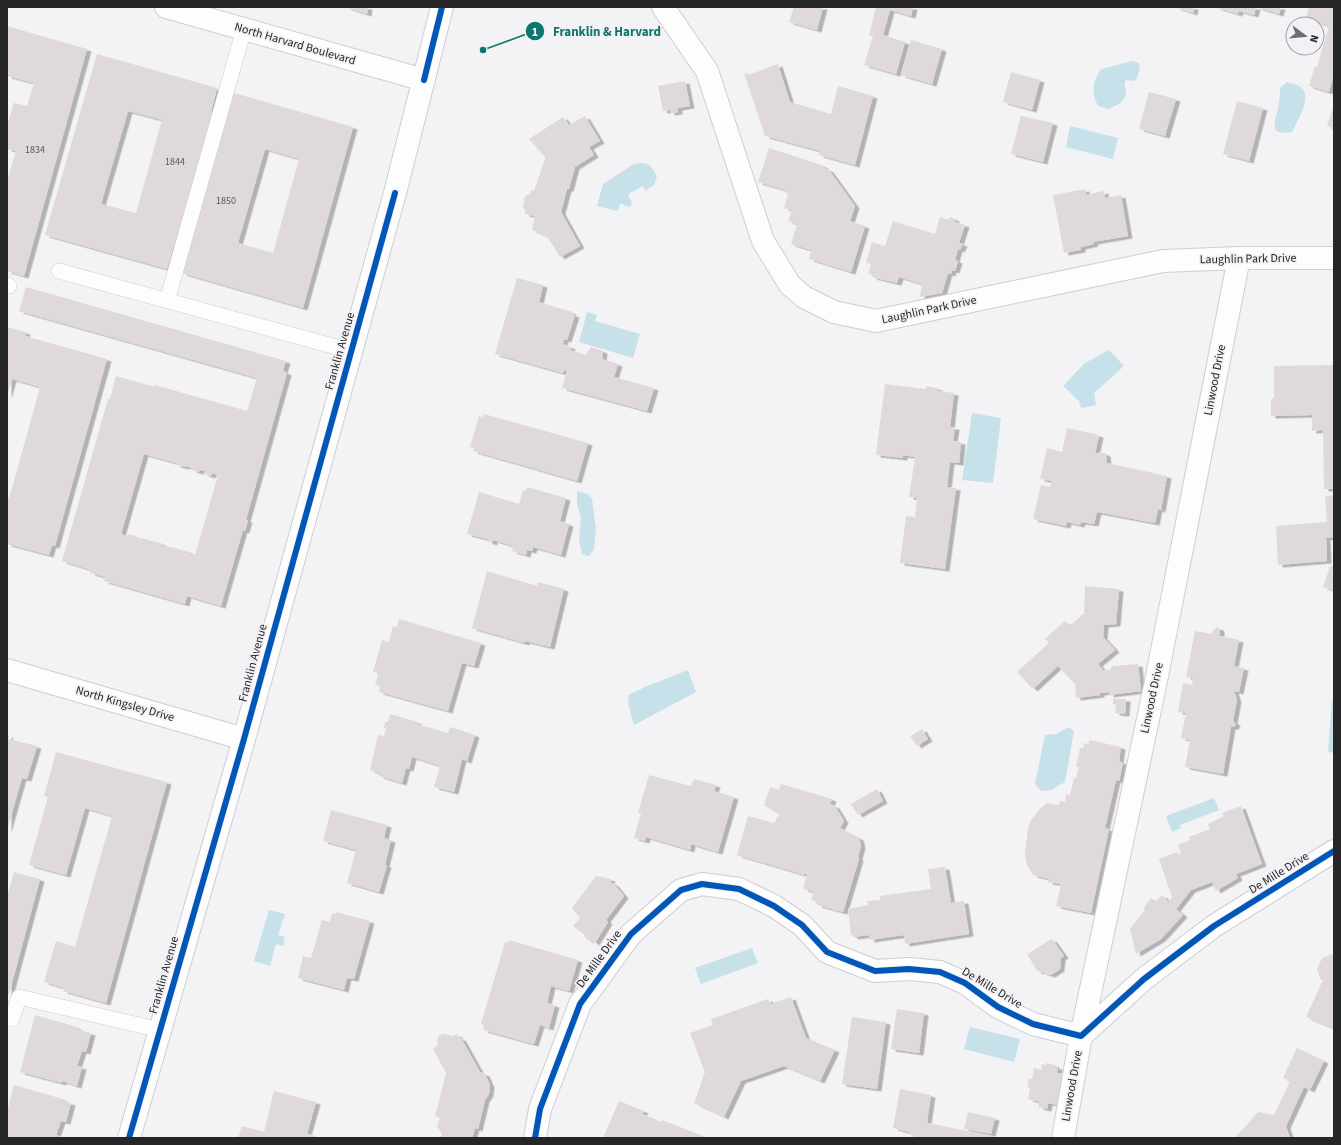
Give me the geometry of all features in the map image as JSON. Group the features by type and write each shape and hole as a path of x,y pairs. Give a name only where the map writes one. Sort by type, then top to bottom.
{"street":[{"name":"North Harvard Boulevard","path":"166,7 424,80"},
{"name":"Franklin Avenue","path":"129,1138 244,739 393,201 442,7"},
{"name":"Laughlin Park Drive","path":"662,7 707,71 764,241 790,285 804,297 834,312 876,321 1163,262 1239,258 1334,258"},
{"name":"Linwood Drive","path":"1063,1138 1081,1036 1155,686 1239,258"},
{"name":"North Kingsley Drive","path":"7,670 244,739"},
{"name":"De Mille Drive","path":"535,1138 540,1110 580,1004 631,934 682,890 702,884 739,889 774,906 802,925 827,952 875,971 909,968 940,972 965,983 998,1007 1033,1024 1081,1036 1144,979 1214,926 1334,851"}],"lane":[{"path":"167,301 244,29"},
{"path":"59,271 351,351"},
{"path":"12,1020 19,997 160,1030"}],"water":[{"path":"1132,61 1139,63 1140,68 1136,80 1126,80 1125,82 1126,96 1120,103 1109,109 1098,106 1094,96 1094,83 1101,69"},
{"path":"1287,82 1298,85 1303,90 1305,102 1301,115 1292,132 1283,133 1276,131 1275,122 1280,88"},
{"path":"1070,126 1118,138 1113,159 1066,147"},
{"path":"642,163 650,165 657,176 654,185 645,191 643,186 630,193 628,197 631,201 631,206 627,207 621,203 617,211 597,206 603,184 634,164"},
{"path":"587,312 597,315 595,321 640,334 633,358 579,342"},
{"path":"1109,350 1124,366 1094,393 1096,405 1081,408 1079,401 1063,386 1085,363"},
{"path":"972,413 1001,418 993,483 962,480"},
{"path":"577,491 588,494 592,499 596,528 594,549 589,556 582,554 579,540 581,517 577,504"},
{"path":"688,670 696,692 634,725 628,703 629,695"},
{"path":"1332,701 1334,701 1334,753 1328,752"},
{"path":"1069,727 1074,731 1065,782 1051,790 1041,791 1035,784 1045,735 1056,734"},
{"path":"1214,798 1219,810 1180,825 1181,828 1172,832 1166,816"},
{"path":"269,910 285,914 278,935 285,937 283,946 276,944 270,966 254,961"},
{"path":"752,948 758,963 701,984 695,968"},
{"path":"970,1027 1020,1039 1014,1062 964,1049"}],"building":[{"path":"345,7 368,7 367,14"},
{"path":"794,7 823,7 817,30 789,22"},
{"path":"876,7 913,7 911,16 890,10 883,35 905,42 896,74 864,65 873,36 869,35"},
{"path":"1175,7 1194,7 1193,13"},
{"path":"1215,7 1256,7 1254,15 1239,11 1238,14"},
{"path":"1256,7 1281,7 1279,14"},
{"path":"1309,7 1334,7 1334,73 1329,92 1309,86 1315,66 1317,67 1320,56 1325,56 1325,40 1329,26 1325,25 1325,16 1307,16"},
{"path":"7,26 87,49 24,276 7,271 7,181 16,151 7,149 7,125 14,103 27,106 34,83 7,76"},
{"path":"911,40 942,49 932,84 901,75"},
{"path":"97,54 217,88 211,112 213,113 177,246 174,245 167,269 45,235","holes":["128,111 162,120 136,213 101,204"]},
{"path":"778,64 790,102 831,114 838,86 873,96 855,165 819,155 820,151 765,136 744,73 747,73 748,75"},
{"path":"1011,72 1040,80 1032,110 1003,102"},
{"path":"685,81 690,106 678,108 678,112 670,113 670,110 663,111 658,86"},
{"path":"1149,92 1176,99 1165,136 1139,129"},
{"path":"234,93 353,127 303,308 182,273","holes":["265,149 299,159 273,253 238,243"]},
{"path":"1237,101 1263,108 1249,161 1223,154"},
{"path":"1334,105 1334,128 1327,126"},
{"path":"585,116 600,141 589,147 594,155 575,167 569,189 567,189 561,212 580,246 560,257 547,236 532,230 535,216 525,214 523,207 525,196 530,194 531,190 534,191 545,159 545,157 529,139 563,117 569,125"},
{"path":"1021,116 1053,123 1043,162 1011,154"},
{"path":"769,148 824,166 824,168 829,170 855,206 850,221 865,226 851,272 809,259 811,250 791,244 797,224 788,221 792,210 784,208 788,194 785,192 786,190 758,182"},
{"path":"1085,189 1086,195 1104,191 1105,198 1121,195 1128,236 1093,242 1094,244 1081,247 1081,250 1064,253 1053,195"},
{"path":"940,217 948,220 950,217 955,219 955,222 965,225 959,243 963,244 960,250 958,249 955,260 958,261 955,271 952,270 951,274 948,273 942,293 920,297 922,284 899,277 897,283 872,277 872,275 868,274 871,264 866,263 872,242 885,246 893,221 935,234"},
{"path":"517,278 543,285 539,302 572,312 571,314 575,315 567,340 564,339 563,344 571,347 570,350 586,355 591,347 603,351 602,359 618,364 614,377 654,388 647,411 562,388 567,371 564,370 563,373 495,354"},
{"path":"26,287 286,361 283,371 287,373 246,520 248,520 245,531 243,530 221,606 187,596 185,604 104,581 105,577 90,573 91,570 62,561 108,399 110,399 116,376 155,387 155,385 247,411 257,378 19,311","holes":["144,454 176,463 176,465 186,466 199,472 200,470 205,471 204,474 211,476 212,473 218,475 195,555 183,550 182,552 177,550 177,548 163,546 163,544 154,541 153,543 149,542 150,540 135,538 136,536 121,534"]},
{"path":"7,327 26,332 25,336 107,359 55,546 52,545 49,555 7,544 7,498 9,499 40,387 12,379 7,396"},
{"path":"1334,365 1334,489 1324,489 1323,430 1312,431 1312,415 1271,416 1271,399 1274,398 1274,366"},
{"path":"885,384 926,389 926,386 938,388 938,391 954,393 950,427 955,427 953,441 961,442 959,463 950,462 947,487 956,488 945,569 900,563 906,516 915,517 917,498 909,497 915,457 903,455 903,458 876,455"},
{"path":"484,414 588,443 577,481 473,451 474,448 470,447 479,416 483,417"},
{"path":"1067,428 1099,435 1095,454 1101,452 1106,454 1107,463 1167,476 1161,510 1158,509 1155,523 1097,512 1094,524 1081,522 1080,525 1067,522 1066,526 1033,519 1041,485 1050,487 1052,481 1040,479 1047,448 1062,452"},
{"path":"527,487 566,498 560,521 569,524 561,555 533,547 532,551 527,550 526,555 512,551 513,546 493,540 493,543 487,541 487,539 467,534 479,492 519,504 523,490 526,491"},
{"path":"1334,495 1334,537 1326,538 1327,561 1278,565 1276,526 1327,522 1325,496"},
{"path":"1330,566 1334,567 1334,591 1323,587"},
{"path":"487,571 537,586 538,582 564,589 550,647 525,641 525,643 472,628"},
{"path":"1085,586 1119,589 1116,624 1104,625 1103,637 1115,650 1098,664 1103,670 1110,670 1112,666 1138,664 1141,691 1109,695 1109,692 1100,693 1100,695 1076,698 1075,684 1058,666 1033,689 1017,672 1049,643 1045,639 1065,621 1070,626 1083,614 1084,615"},
{"path":"399,619 481,643 474,666 462,663 448,711 379,692 380,686 375,684 379,673 373,672 382,640 389,642 393,626 397,627"},
{"path":"1217,627 1220,629 1220,636 1239,640 1234,666 1244,668 1239,692 1234,691 1237,700 1233,721 1236,724 1234,727 1231,727 1223,774 1185,767 1190,740 1181,738 1186,713 1178,712 1183,683 1192,685 1193,678 1186,677 1195,631 1212,634 1213,630"},
{"path":"1113,699 1126,699 1125,714 1115,713 1116,704 1113,704"},
{"path":"390,714 448,733 450,727 475,735 467,761 462,759 454,792 434,787 440,766 412,757 409,769 406,768 402,783 379,776 380,773 370,770 378,735 384,736 386,729 384,728 385,722 388,722"},
{"path":"922,729 928,739 917,746 910,736"},
{"path":"7,735 9,736 8,739 37,746 27,779 22,778 7,830"},
{"path":"1090,740 1121,747 1119,761 1123,763 1119,781 1116,780 1105,828 1109,829 1091,913 1056,906 1061,884 1048,882 1049,879 1033,875 1027,865 1025,852 1030,822 1038,811 1047,803 1059,805 1060,801 1065,802 1066,794 1070,795 1074,778 1076,778 1079,767 1076,767 1080,748 1083,748 1084,743 1088,744"},
{"path":"56,752 167,782 106,1003 63,991 64,988 44,982 56,941 75,947 112,816 85,808 66,875 29,865 48,797 44,796"},
{"path":"649,775 691,786 694,779 716,785 714,791 734,797 718,852 691,844 690,850 646,837 645,841 634,838 641,813 638,813"},
{"path":"781,784 832,799 830,804 835,806 844,821 840,828 859,838 861,846 858,857 859,859 843,912 817,905 818,902 811,900 814,892 803,889 807,874 805,873 805,875 737,855 748,816 774,823 779,815 764,805 770,787 779,790"},
{"path":"877,789 883,801 858,815 851,804"},
{"path":"1241,806 1262,864 1236,874 1238,878 1216,891 1212,882 1191,890 1176,909 1183,915 1161,939 1136,954 1130,929 1145,910 1143,909 1151,898 1156,901 1162,895 1169,902 1172,897 1159,859 1177,852 1178,854 1181,853 1178,845 1190,840 1189,837 1210,829 1208,824 1224,816 1222,813"},
{"path":"331,810 387,825 384,838 391,840 385,865 387,865 379,892 347,883 356,850 323,841"},
{"path":"945,867 951,903 964,901 969,934 905,944 904,935 870,940 869,935 853,937 853,935 851,935 848,909 868,905 867,901 880,900 880,896 931,889 928,869"},
{"path":"14,872 40,879 9,994 7,994 7,897"},
{"path":"596,876 611,879 610,882 614,884 624,896 606,920 608,922 595,943 590,939 589,941 584,936 585,935 573,926 580,918 572,908"},
{"path":"336,912 370,921 354,979 347,978 344,990 298,978 303,956 311,958 322,920 330,922 332,913 336,914"},
{"path":"1052,939 1064,956 1061,958 1060,969 1051,975 1040,971 1038,972 1027,954"},
{"path":"509,940 578,960 569,991 551,986 547,1003 555,1005 549,1028 540,1025 534,1044 483,1030 484,1025 481,1024 505,942 508,943"},
{"path":"1333,954 1334,1029 1306,1017 1323,980 1321,980 1317,969 1322,958"},
{"path":"791,997 806,1038 835,1050 820,1081 784,1066 741,1081 724,1117 694,1103 705,1072 690,1033 713,1025 711,1019 768,999 770,1004"},
{"path":"897,1009 924,1013 919,1053 891,1049"},
{"path":"35,1015 77,1027 76,1029 91,1033 86,1052 82,1051 77,1066 82,1067 77,1086 62,1081 62,1083 20,1072"},
{"path":"852,1017 886,1022 877,1089 842,1084"},
{"path":"444,1034 453,1036 457,1034 459,1038 461,1038 480,1072 485,1074 490,1085 489,1094 485,1100 478,1129 475,1128 472,1138 440,1138 442,1135 437,1126 440,1118 435,1116 446,1073 433,1049 438,1045 437,1041 439,1035"},
{"path":"1297,1048 1324,1061 1310,1090 1304,1087 1286,1126 1290,1138 1235,1138 1258,1112 1274,1115 1290,1081 1283,1078"},
{"path":"1046,1063 1058,1067 1057,1073 1065,1074 1058,1105 1048,1103 1047,1109 1038,1107 1040,1102 1028,1099 1030,1088 1027,1087 1029,1078 1032,1079 1034,1068 1041,1070 1042,1064 1046,1065"},
{"path":"14,1085 63,1099 62,1101 71,1103 66,1122 61,1121 56,1135 61,1138 7,1138 7,1112"},
{"path":"900,1089 931,1095 928,1123 1001,1138 915,1138 909,1132 893,1128"},
{"path":"274,1091 316,1102 307,1134 314,1135 313,1138 238,1138 242,1126 264,1132"},
{"path":"619,1101 644,1111 642,1114 661,1122 662,1120 703,1136 702,1138 603,1138"},
{"path":"968,1112 995,1118 991,1134 964,1129"}],"cycle path":[{"path":"424,80 442,7"},
{"path":"129,1138 244,739 395,193"},
{"path":"535,1138 540,1109 580,1004 631,934 681,890 702,884 739,889 774,906 802,925 827,952 875,971 909,969 940,972 965,983 998,1007 1033,1024 1081,1036 1144,979 1214,926 1334,851"}],"place":[{"name":"Franklin & Harvard","path":"483,50"}]}
